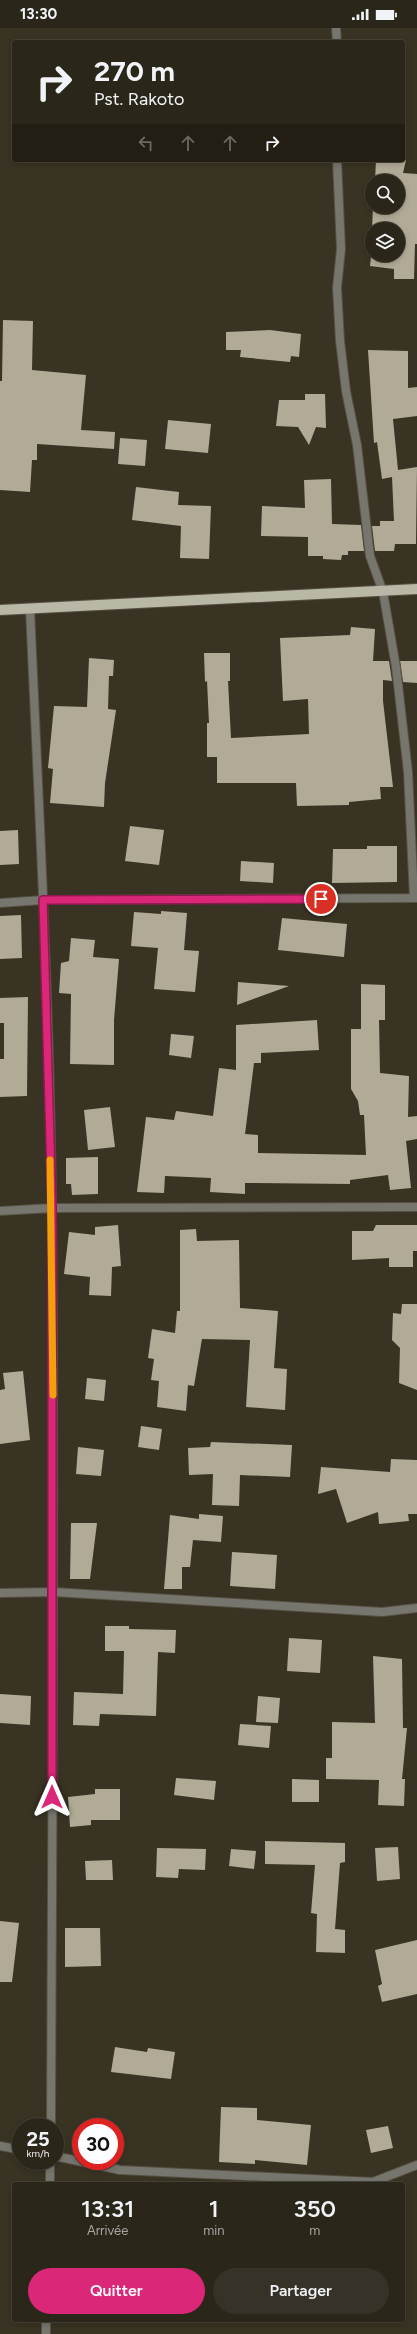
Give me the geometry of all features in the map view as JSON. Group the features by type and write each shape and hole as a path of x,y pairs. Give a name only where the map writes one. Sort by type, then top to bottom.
{"main road":[{"path":"0,610 383,592 417,589"}],"street":[{"path":"336,28 337,40"},
{"path":"0,903 43,900 416,898 408,772 396,667 383,592 370,556 357,445 346,391 340,341 337,288 341,249 337,162"},
{"path":"30,609 43,900 52,1208 54,1592 51,2118"},
{"path":"0,1211 52,1208 417,1207"},
{"path":"0,1593 54,1592 382,1612 417,1608"},
{"path":"0,2146 12,2148"},
{"path":"64,2158 120,2170 373,2182 417,2165"},
{"path":"50,2170 50,2182"},
{"path":"46,2322 46,2334"}],"building":[{"path":"406,160 403,173 417,174 417,244 415,244 414,279 394,279 394,269 370,266 370,262 405,262 405,222 372,222 373,214 405,214 405,174 375,174 376,162 405,162"},
{"path":"3,320 33,321 32,370 86,375 81,430 115,432 114,449 37,444 37,460 32,460 30,492 0,490 0,381 2,381"},
{"path":"270,330 301,334 299,357 291,356 290,362 240,357 241,350 226,350 226,332"},
{"path":"368,350 408,351 408,388 417,387 417,416 393,419 398,470 417,467 416,544 395,544 394,551 375,551 372,526 380,526 380,521 394,521 392,477 382,479 377,442 374,443"},
{"path":"305,394 325,394 326,428 316,427 309,445 298,427 276,426 279,400 305,400"},
{"path":"168,420 211,424 208,453 165,449"},
{"path":"120,438 147,440 145,466 118,464"},
{"path":"331,479 332,524 361,525 364,551 348,551 348,555 342,555 341,560 323,559 323,556 308,556 308,537 261,536 262,506 305,508 304,480"},
{"path":"136,487 179,492 178,505 211,506 209,559 180,558 181,526 132,520"},
{"path":"351,627 375,629 373,661 389,661 392,681 383,680 383,701 393,787 380,787 381,799 349,802 349,805 297,806 296,783 217,783 217,757 207,757 207,723 209,723 204,653 230,653 230,681 228,681 231,738 309,734 308,699 283,701 280,638 350,635"},
{"path":"89,658 114,660 113,676 109,676 108,709 116,710 105,783 104,807 50,803 53,769 48,768 54,706 87,707"},
{"path":"400,661 417,661 417,683 403,682"},
{"path":"130,826 164,830 159,865 125,861"},
{"path":"18,830 19,864 0,865 0,831"},
{"path":"367,846 397,846 397,882 332,883 333,849 367,849"},
{"path":"241,861 274,863 273,883 240,881"},
{"path":"161,911 187,913 184,950 199,951 195,992 154,989 158,948 131,946 134,912 161,914"},
{"path":"21,915 22,958 0,959 0,916"},
{"path":"282,918 347,924 344,957 278,950"},
{"path":"71,938 95,940 93,957 119,959 114,1020 114,1065 70,1064 71,994 59,993 61,963 69,961"},
{"path":"238,982 289,986 237,1005"},
{"path":"361,984 385,985 385,1020 379,1020 380,1073 409,1076 408,1117 417,1116 417,1139 406,1141 411,1188 390,1190 388,1175 350,1180 350,1184 245,1183 245,1194 210,1192 211,1178 165,1176 164,1193 137,1192 146,1117 174,1120 176,1111 213,1116 219,1068 236,1070 236,1025 317,1020 319,1050 261,1053 261,1063 254,1063 245,1134 258,1135 258,1153 366,1155 364,1115 360,1115 358,1101 351,1089 351,1029 361,1029"},
{"path":"28,997 27,1096 0,1097 0,1059 4,1059 4,1023 0,1023 0,998"},
{"path":"171,1034 194,1036 191,1058 169,1055"},
{"path":"110,1107 115,1147 88,1150 84,1110"},
{"path":"98,1157 98,1194 72,1195 71,1184 66,1184 66,1158"},
{"path":"118,1225 121,1266 112,1267 111,1296 89,1295 90,1277 64,1274 69,1232 95,1235 95,1227"},
{"path":"376,1225 417,1225 417,1251 413,1251 413,1267 389,1267 389,1258 352,1260 352,1231 373,1231"},
{"path":"196,1229 197,1241 239,1240 240,1308 278,1311 274,1368 287,1369 285,1410 246,1407 250,1340 202,1339 194,1386 188,1385 186,1411 157,1407 159,1381 151,1380 154,1359 148,1358 152,1329 175,1333 177,1311 180,1311 180,1230"},
{"path":"402,1304 417,1304 417,1390 399,1383 400,1348 392,1340 393,1313 401,1314"},
{"path":"23,1371 30,1440 0,1444 0,1390 5,1389 3,1373"},
{"path":"87,1378 106,1380 104,1401 85,1399"},
{"path":"141,1426 162,1429 159,1450 138,1447"},
{"path":"211,1442 292,1445 290,1477 240,1475 239,1506 212,1505 213,1474 189,1475 188,1448 210,1447"},
{"path":"78,1447 104,1450 101,1476 76,1474"},
{"path":"391,1459 417,1460 417,1514 408,1514 409,1521 379,1524 378,1512 347,1523 336,1489 318,1494 321,1467 390,1472"},
{"path":"199,1514 223,1516 221,1542 193,1540 190,1567 182,1567 182,1589 164,1589 170,1515 199,1519"},
{"path":"71,1523 97,1523 90,1579 70,1579"},
{"path":"232,1552 277,1555 275,1589 230,1586"},
{"path":"105,1626 129,1626 129,1629 176,1630 175,1653 158,1652 156,1716 100,1714 99,1726 73,1725 74,1692 123,1694 124,1651 105,1651"},
{"path":"289,1638 322,1640 320,1673 287,1671"},
{"path":"373,1656 402,1659 403,1728 407,1728 402,1779 405,1779 404,1806 378,1805 379,1780 326,1779 326,1758 332,1758 332,1722 375,1723"},
{"path":"0,1694 31,1696 30,1725 0,1723"},
{"path":"258,1696 280,1698 278,1723 256,1722"},
{"path":"240,1724 271,1726 269,1748 238,1745"},
{"path":"176,1778 216,1781 214,1800 174,1795"},
{"path":"292,1779 319,1780 319,1802 292,1802"},
{"path":"95,1789 120,1789 120,1820 91,1820 91,1825 70,1827 68,1797 95,1794"},
{"path":"265,1841 345,1843 345,1862 340,1863 335,1929 345,1930 345,1953 316,1952 317,1914 311,1913 315,1865 265,1864"},
{"path":"398,1847 400,1879 377,1881 375,1848"},
{"path":"157,1848 206,1849 205,1870 179,1869 178,1878 156,1877"},
{"path":"231,1849 256,1851 254,1869 229,1866"},
{"path":"112,1860 113,1880 86,1880 85,1861"},
{"path":"0,1921 19,1923 12,1982 0,1982"},
{"path":"65,1928 100,1928 101,1966 65,1967"},
{"path":"417,1940 417,1994 382,2002 378,1986 382,1984 375,1950"},
{"path":"115,2047 147,2052 148,2048 175,2052 171,2079 111,2072"},
{"path":"221,2107 257,2108 257,2120 311,2125 307,2165 255,2160 255,2164 219,2162"},
{"path":"388,2126 393,2148 371,2153 366,2130"}],"slow traffic":[{"path":"50,1160 52,1208 53,1395"}],"route":[{"path":"52,1797 54,1592 52,1208 43,900 166,901 321,899"}]}
